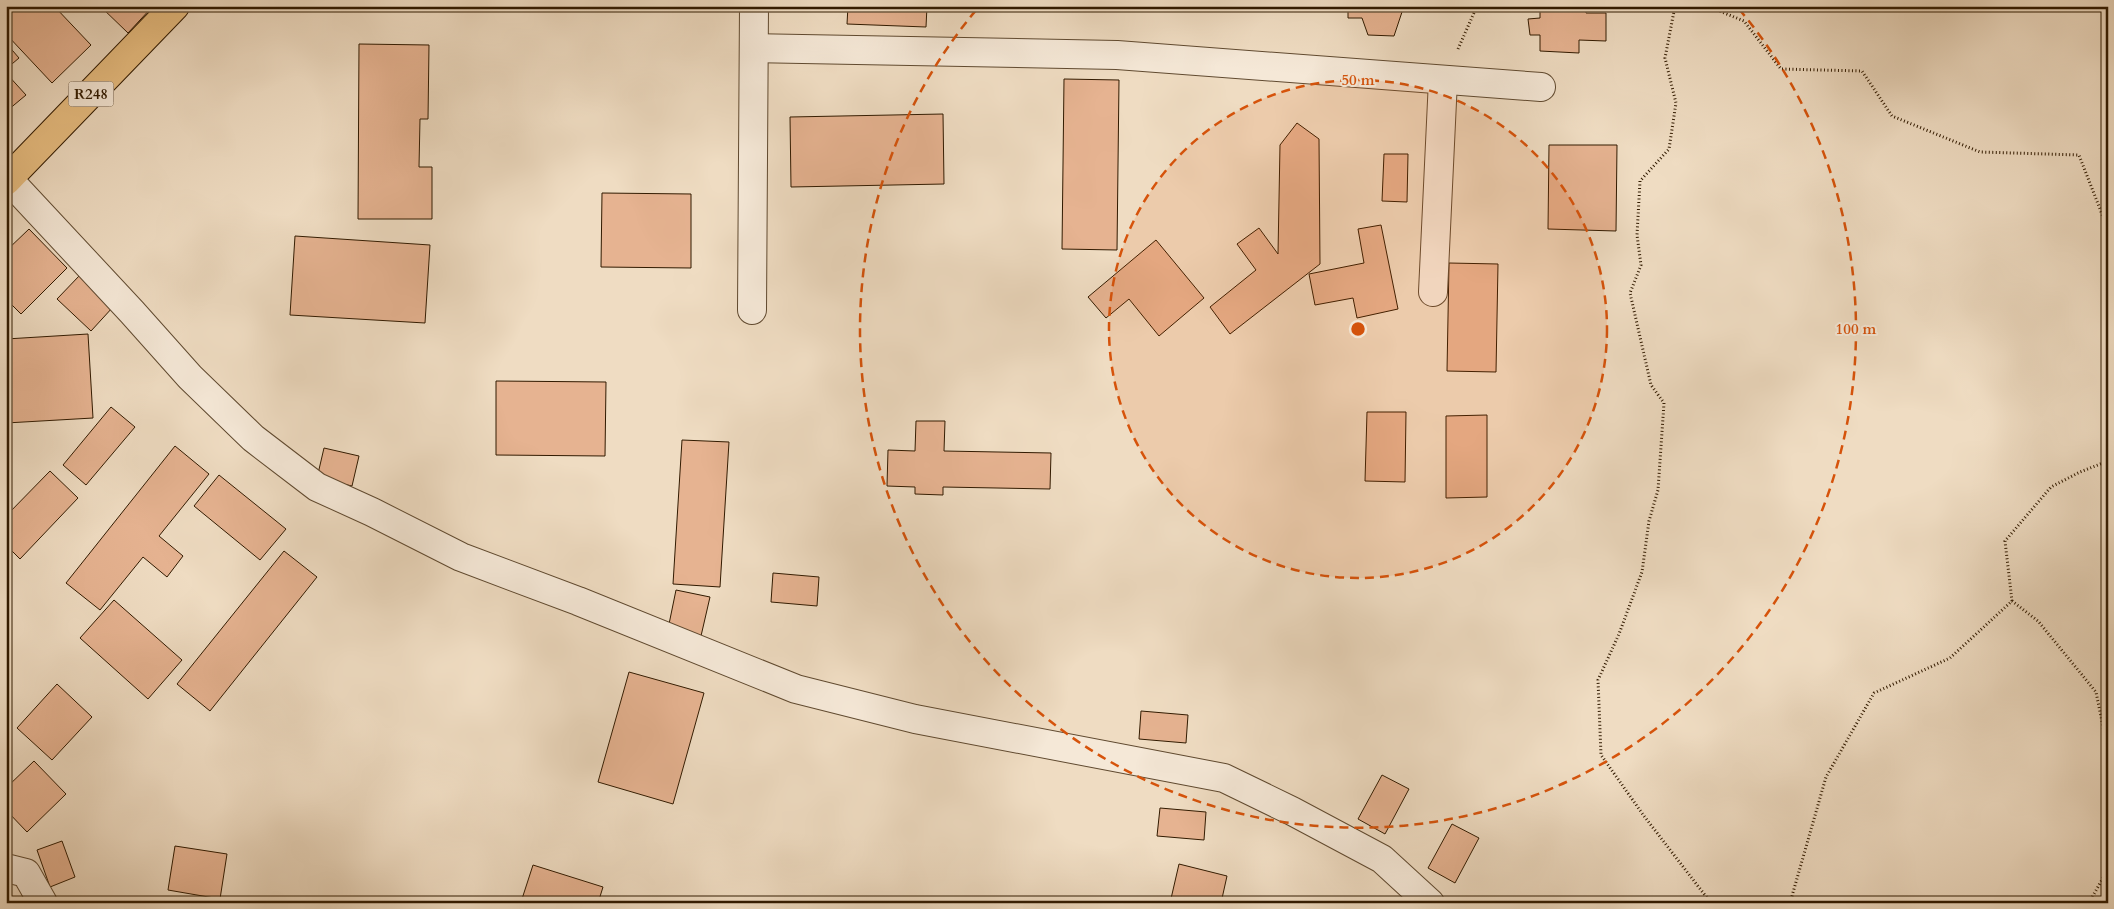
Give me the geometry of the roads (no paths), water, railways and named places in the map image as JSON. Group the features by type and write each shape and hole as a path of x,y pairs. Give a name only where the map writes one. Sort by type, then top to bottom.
{"main road":[{"name":"R248","path":"7,180 175,6"}],"street":[{"path":"752,310 754,6"},
{"path":"754,48 1118,55 1541,87"},
{"path":"1433,292 1443,80"},
{"path":"7,180 132,312 190,377 253,438 317,487 372,512 461,557 578,601 796,688 915,719 1224,778 1292,811 1382,859 1430,903"},
{"path":"6,868 26,874 43,903"}]}
